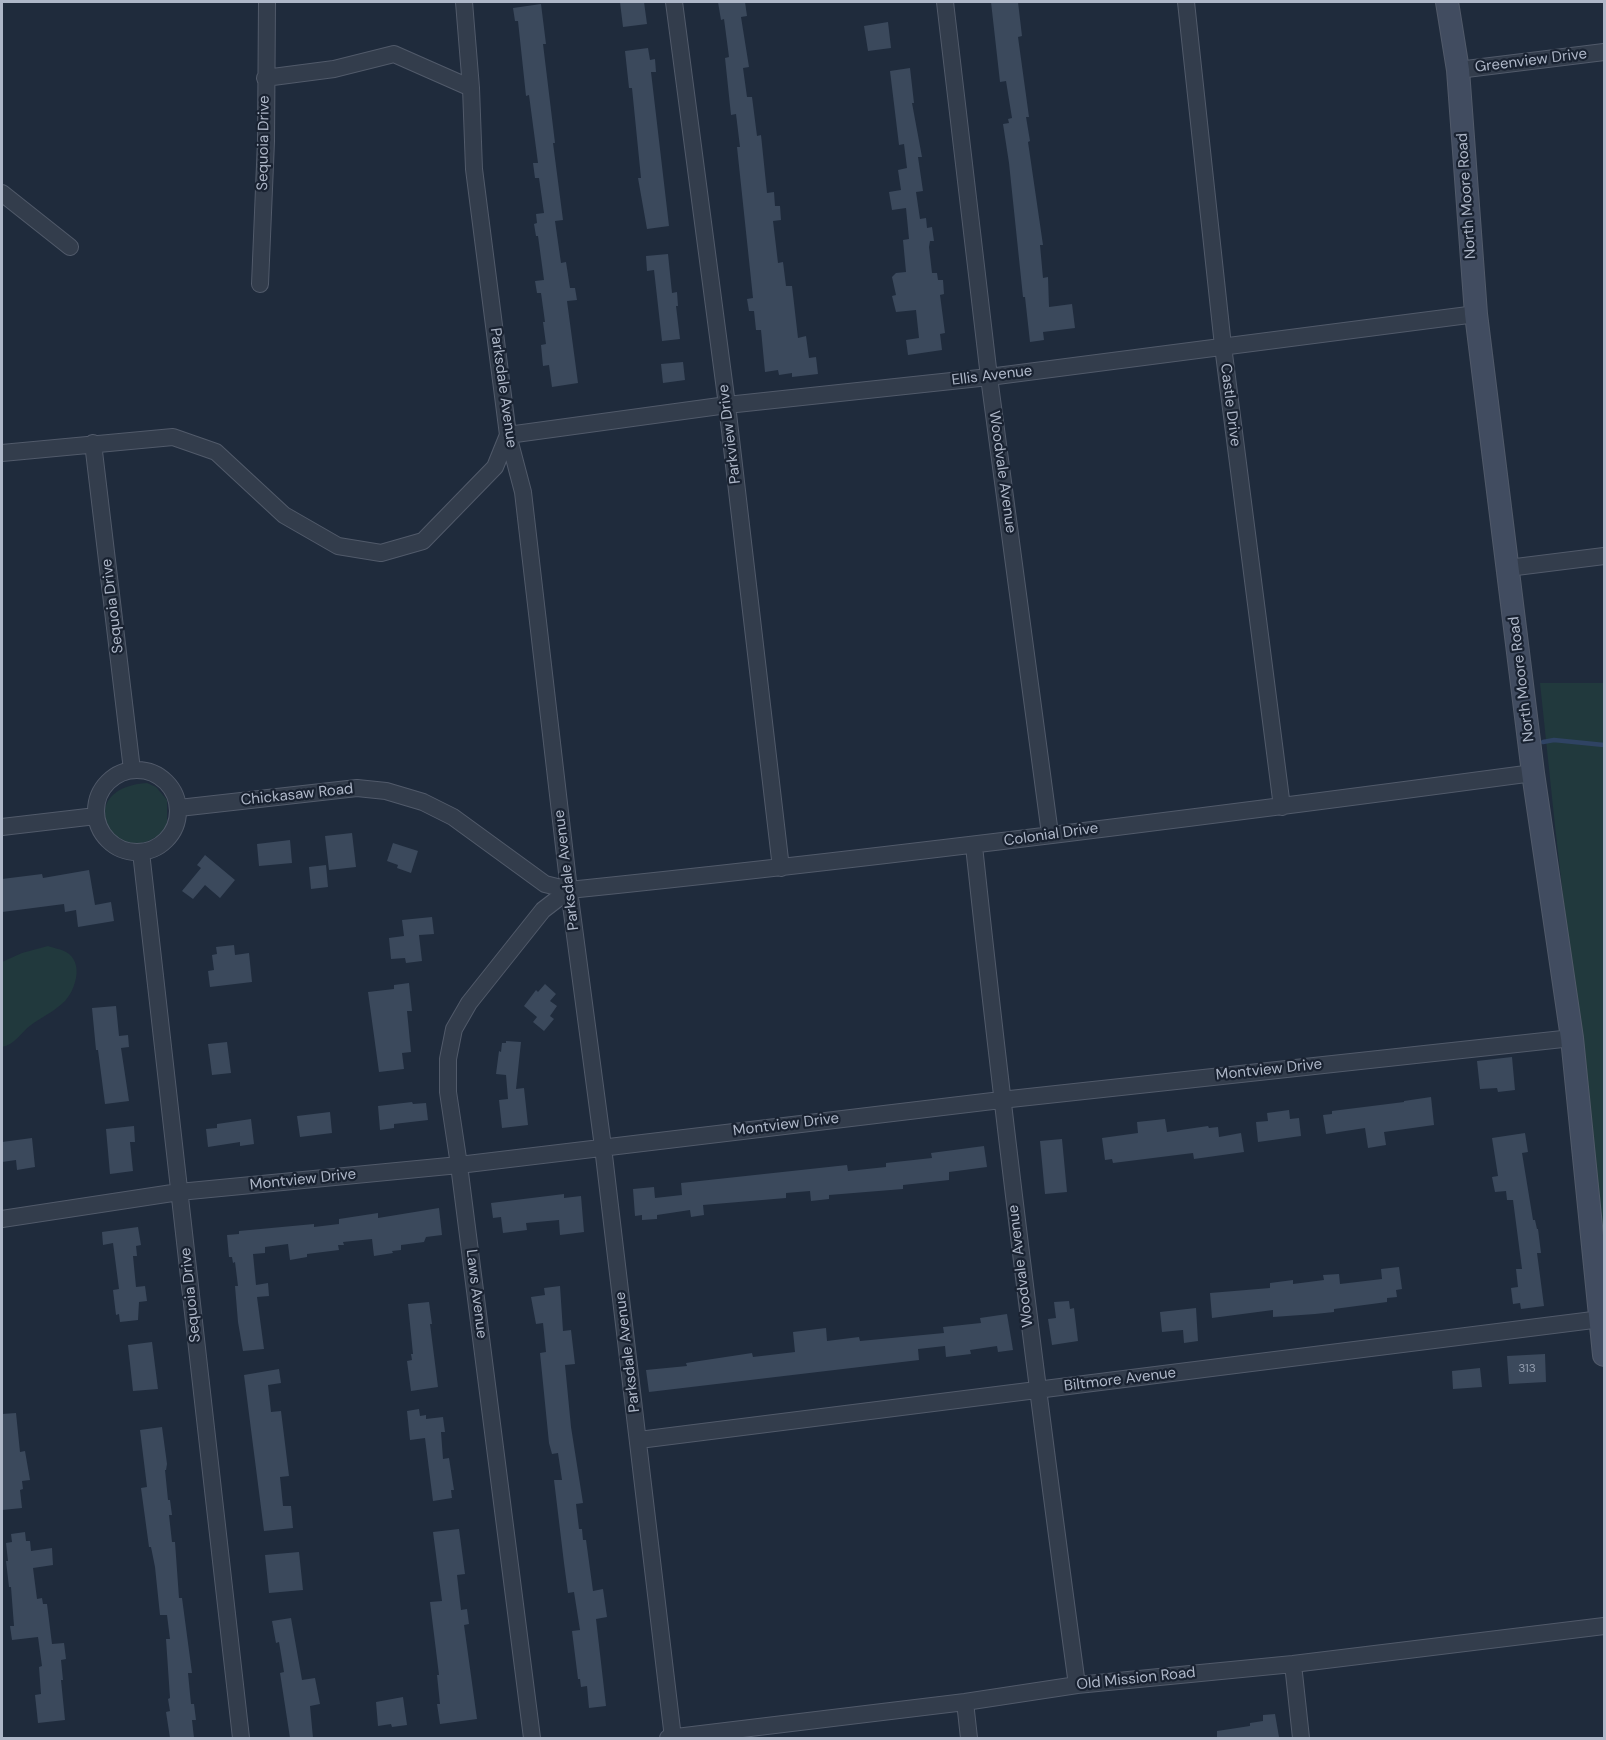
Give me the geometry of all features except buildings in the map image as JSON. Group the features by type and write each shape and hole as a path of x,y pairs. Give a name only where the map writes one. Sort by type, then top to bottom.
{"main road":[{"name":"North Moore Road","path":"1448,2 1458,70 1476,314 1533,773 1572,1038 1605,1355"}],"street":[{"name":"Sequoia Drive","path":"260,284 266,141 267,2"},
{"name":"Parksdale Avenue","path":"464,2 471,88 474,169 508,435 523,492 568,890 639,1440 671,1738"},
{"name":"Parkview Drive","path":"674,2 727,405 781,868"},
{"name":"Woodvale Avenue","path":"945,2 989,377 1050,834"},
{"name":"Castle Drive","path":"1186,2 1223,346 1282,807"},
{"name":"Greenview Drive","path":"1458,70 1605,52"},
{"path":"265,78 334,69 394,54 471,88"},
{"path":"2,193 70,247"},
{"name":"Ellis Avenue","path":"508,435 727,405 989,377 1476,314"},
{"path":"2,453 173,436 216,452 284,515 338,546 381,553 423,541 495,467 508,435"},
{"name":"Sequoia Drive","path":"93,443 132,770"},
{"path":"1508,568 1605,556"},
{"path":"132,770 155,773 172,789 178,808 176,826 160,845 141,852 122,850 106,839 96,816 99,793 112,777 132,770"},
{"name":"Colonial Drive","path":"568,890 974,846 1050,834 1282,807 1533,773"},
{"name":"Chickasaw Road","path":"178,808 357,788 386,791 423,802 453,817 545,884 568,890"},
{"path":"2,827 96,816"},
{"name":"Woodvale Avenue","path":"974,846 1001,1100 1077,1685"},
{"name":"Sequoia Drive","path":"141,852 241,1738"},
{"name":"Laws Avenue","path":"532,1738 448,1092 448,1059 454,1029 469,1003 543,910 568,890"},
{"name":"Montview Drive","path":"2,1219 179,1192 459,1165 1001,1100 1572,1038"},
{"name":"Biltmore Avenue","path":"639,1440 1601,1319"},
{"name":"Old Mission Road","path":"671,1738 965,1702 1077,1685 1293,1664 1605,1626"},
{"path":"1293,1664 1301,1738"},
{"path":"965,1702 969,1738"}],"green space":[{"path":"1540,683 1604,683 1604,1252 1555,826"},
{"path":"147,783 156,787 167,800 167,828 148,841 131,844 117,838 107,827 104,813 109,799 123,789"},
{"path":"48,946 72,956 76,976 72,990 61,1005 31,1025 14,1041 2,1047 2,962 22,953"}],"waterway":[{"path":"1543,742 1554,740 1604,745"}]}
